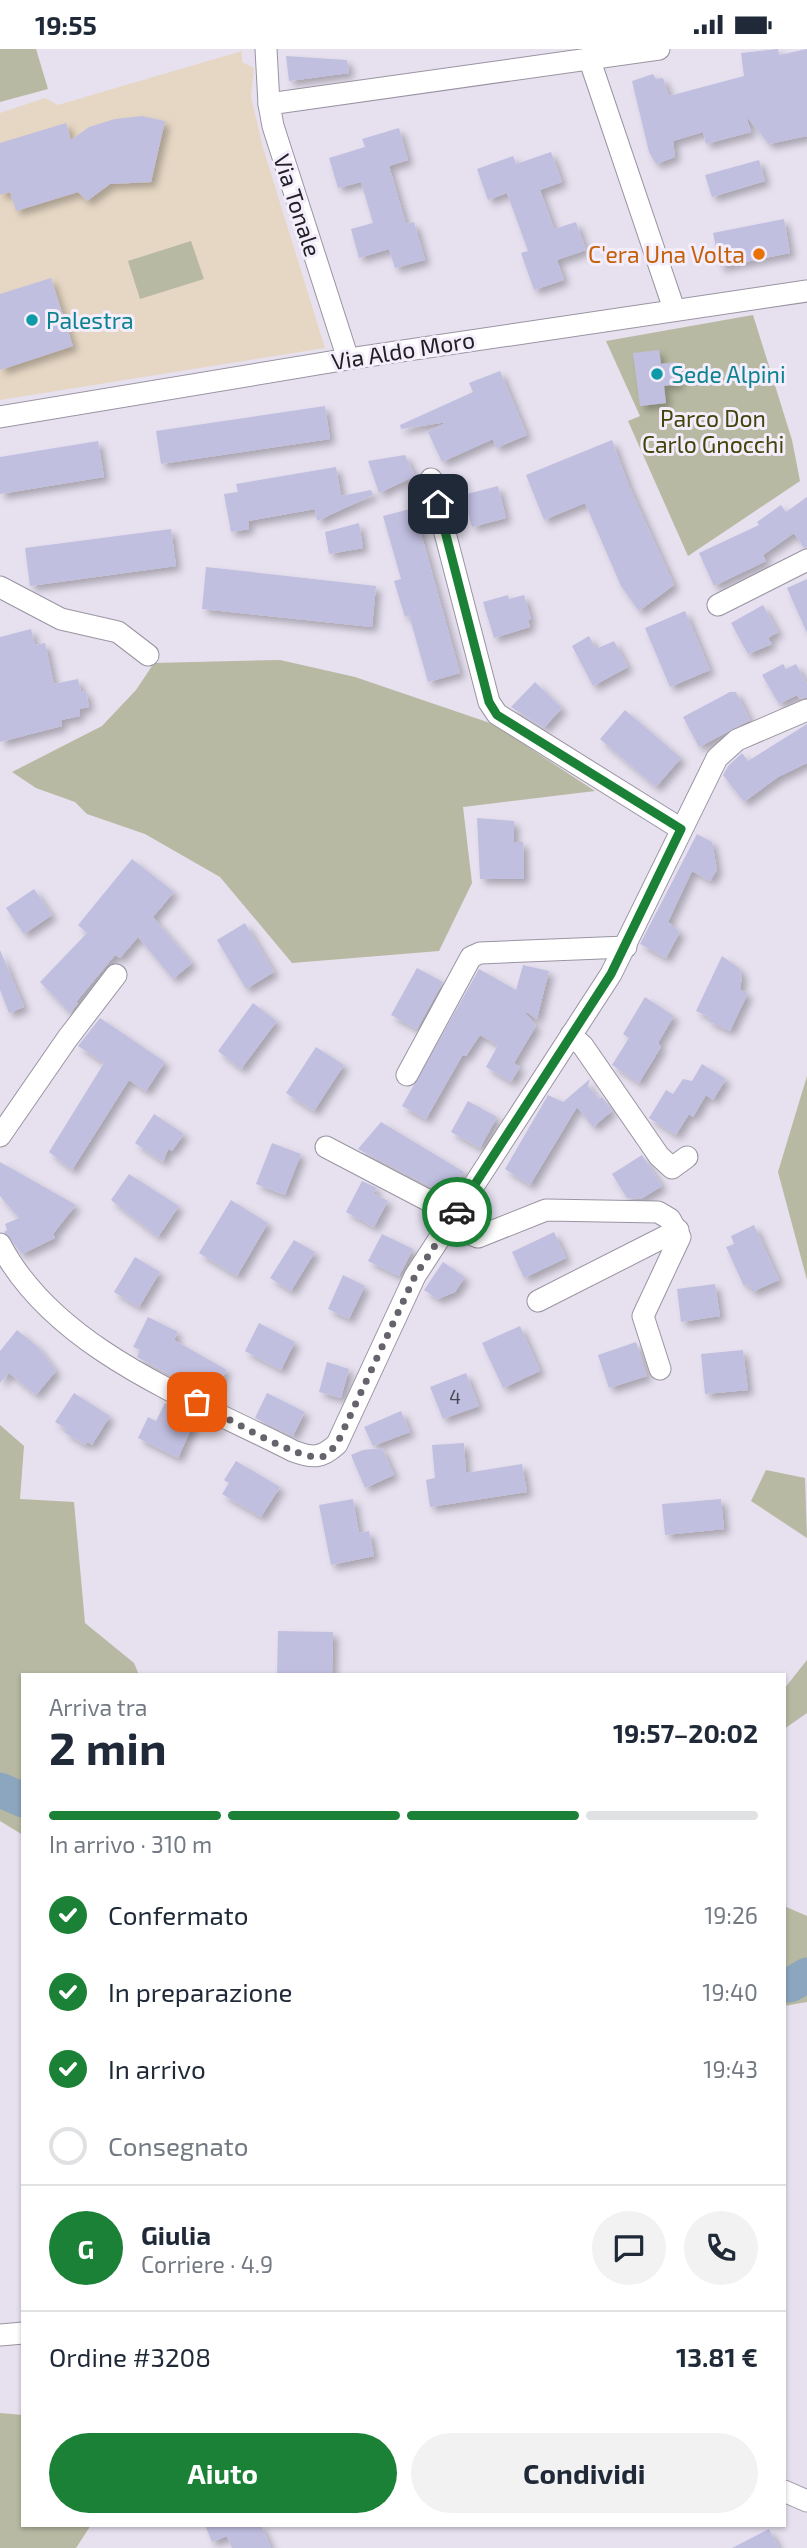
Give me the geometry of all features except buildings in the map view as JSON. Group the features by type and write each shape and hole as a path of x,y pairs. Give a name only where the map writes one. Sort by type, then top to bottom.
{"street":[{"path":"269,104 659,49"},
{"name":"Via Tonale","path":"266,51 269,104 348,359"},
{"path":"589,58 674,309"},
{"name":"Via Aldo Moro","path":"0,417 348,359 807,291"},
{"path":"431,479 489,702 497,715 681,829"},
{"path":"718,605 807,560"},
{"path":"0,587 61,619 118,632 148,655"},
{"path":"0,1244 39,1301 101,1352 310,1457 324,1456 337,1444 415,1276 626,947 717,758 725,748 765,726 807,710"},
{"path":"407,1075 471,957 480,953 626,947"},
{"path":"0,1136 67,1039 116,975"},
{"path":"571,1035 583,1046 659,1156 672,1168 687,1157"},
{"path":"326,1147 478,1237 546,1210 659,1212 670,1219 678,1230 678,1246 643,1316 660,1370"},
{"path":"538,1301 678,1230"},
{"path":"0,2335 21,2333"},
{"path":"786,2491 807,2501"}],"shaded area":[{"path":"242,51 242,62 254,68 251,97 263,148 325,348 0,400 0,113 45,98 58,105"}],"green space":[{"path":"0,49 36,49 48,89 0,102"},
{"path":"191,241 204,279 140,299 128,261"},
{"name":"Parco Don Carlo Gnocchi","path":"753,315 792,440 800,481 688,556 628,421 640,416 606,341"},
{"path":"280,660 355,677 493,724 595,791 463,807 472,883 439,951 292,963 220,877 145,834 87,814 75,802 36,788 12,772 102,726 136,690 154,663"},
{"path":"807,1076 807,1280 778,1172"},
{"path":"0,1425 24,1446 20,1499 74,1502 85,1623 134,1663 138,1673 21,1673 21,1834 0,1821"},
{"path":"766,1470 805,1478 807,1538 751,1501"},
{"path":"807,1660 807,1713 786,1728 786,1686"},
{"path":"786,1907 807,1916 807,2002 786,2006"},
{"path":"0,2413 21,2415 21,2527 90,2527 76,2548 0,2548"}],"waterway":[{"path":"0,1790 21,1799"},
{"path":"786,1985 807,1975"}],"way so far":[{"path":"197,1402 293,1451 310,1457 324,1456 337,1444 415,1276 457,1212"}],"place":[{"name":"C'era Una Volta","path":"759,254"},
{"name":"Palestra","path":"32,320"},
{"name":"Sede Alpini","path":"657,374"}],"route":[{"path":"438,504 489,702 497,715 681,829 642,916 611,974 457,1212"}]}
